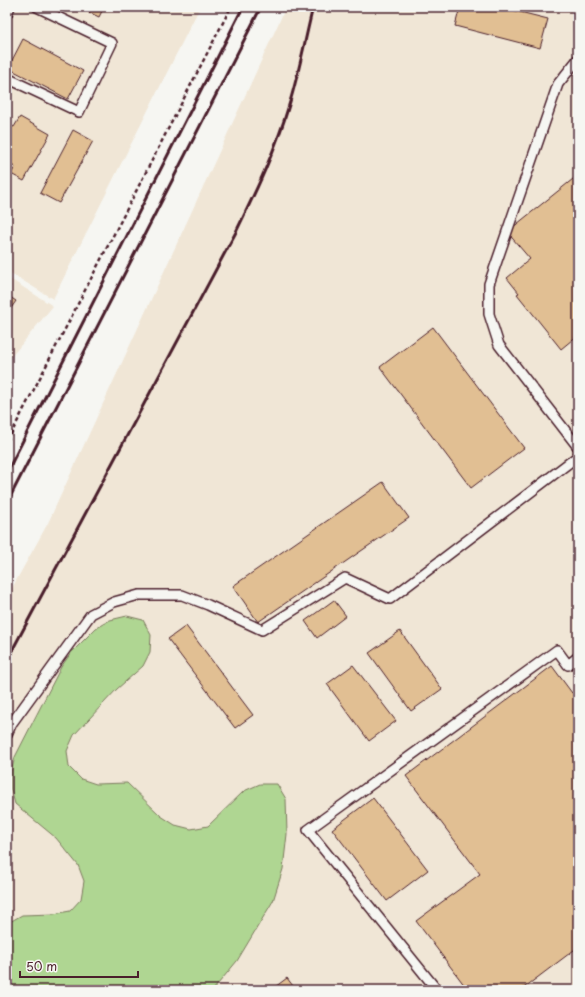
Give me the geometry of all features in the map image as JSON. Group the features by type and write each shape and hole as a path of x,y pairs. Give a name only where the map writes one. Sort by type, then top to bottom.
{"lane":[{"path":"7,14 10,7"},
{"path":"7,78 79,112 112,43 37,7"},
{"path":"578,60 558,84 489,284 489,314 499,345 578,447"},
{"path":"7,734 12,723 91,614 114,602 139,595 182,595 208,605 262,630 345,578 390,599 578,456"},
{"path":"437,990 308,830 557,650 568,665 578,657"}],"path":[{"path":"7,442 231,7"},
{"path":"7,430 13,430"}],"shaded area":[{"path":"7,7 200,7 53,299 7,271"},
{"path":"286,7 578,7 578,990 7,990 7,597 48,523"},
{"path":"7,277 53,306 7,362"}],"green space":[{"path":"127,616 143,620 151,635 150,652 143,666 117,689 74,735 67,751 69,767 81,779 96,784 127,783 161,816 175,825 191,829 208,826 244,791 260,784 277,784 286,799 287,834 283,869 273,901 237,961 213,990 7,990 8,923 22,915 54,914 70,911 81,899 84,881 78,865 56,838 15,804 11,789 11,772 15,757 61,667 71,653 96,628 110,620"}],"building":[{"path":"78,7 104,7 99,17"},
{"path":"460,7 500,7 548,19 540,48 455,26"},
{"path":"23,39 83,71 68,99 8,68"},
{"path":"20,117 50,134 24,181 11,174 15,167 7,163 7,124 14,127"},
{"path":"73,130 93,141 59,203 40,193"},
{"path":"578,175 578,335 561,349 517,294 519,293 507,278 530,259 507,232"},
{"path":"7,295 16,301 7,314"},
{"path":"433,327 524,448 471,488 380,367"},
{"path":"383,482 409,518 258,622 233,586"},
{"path":"334,600 346,616 317,638 305,621"},
{"path":"186,626 253,715 235,728 168,639"},
{"path":"400,631 442,689 411,711 369,653"},
{"path":"353,665 396,721 369,741 327,684"},
{"path":"552,666 572,693 578,689 578,947 521,990 468,990 416,921 480,874 406,776"},
{"path":"373,798 428,870 387,901 332,829"},
{"path":"287,978 296,990 271,990"}],"railway":[{"path":"7,472 243,7"},
{"path":"7,503 261,7"},
{"path":"7,660 236,232 251,201 272,154 293,93 313,7"}]}
